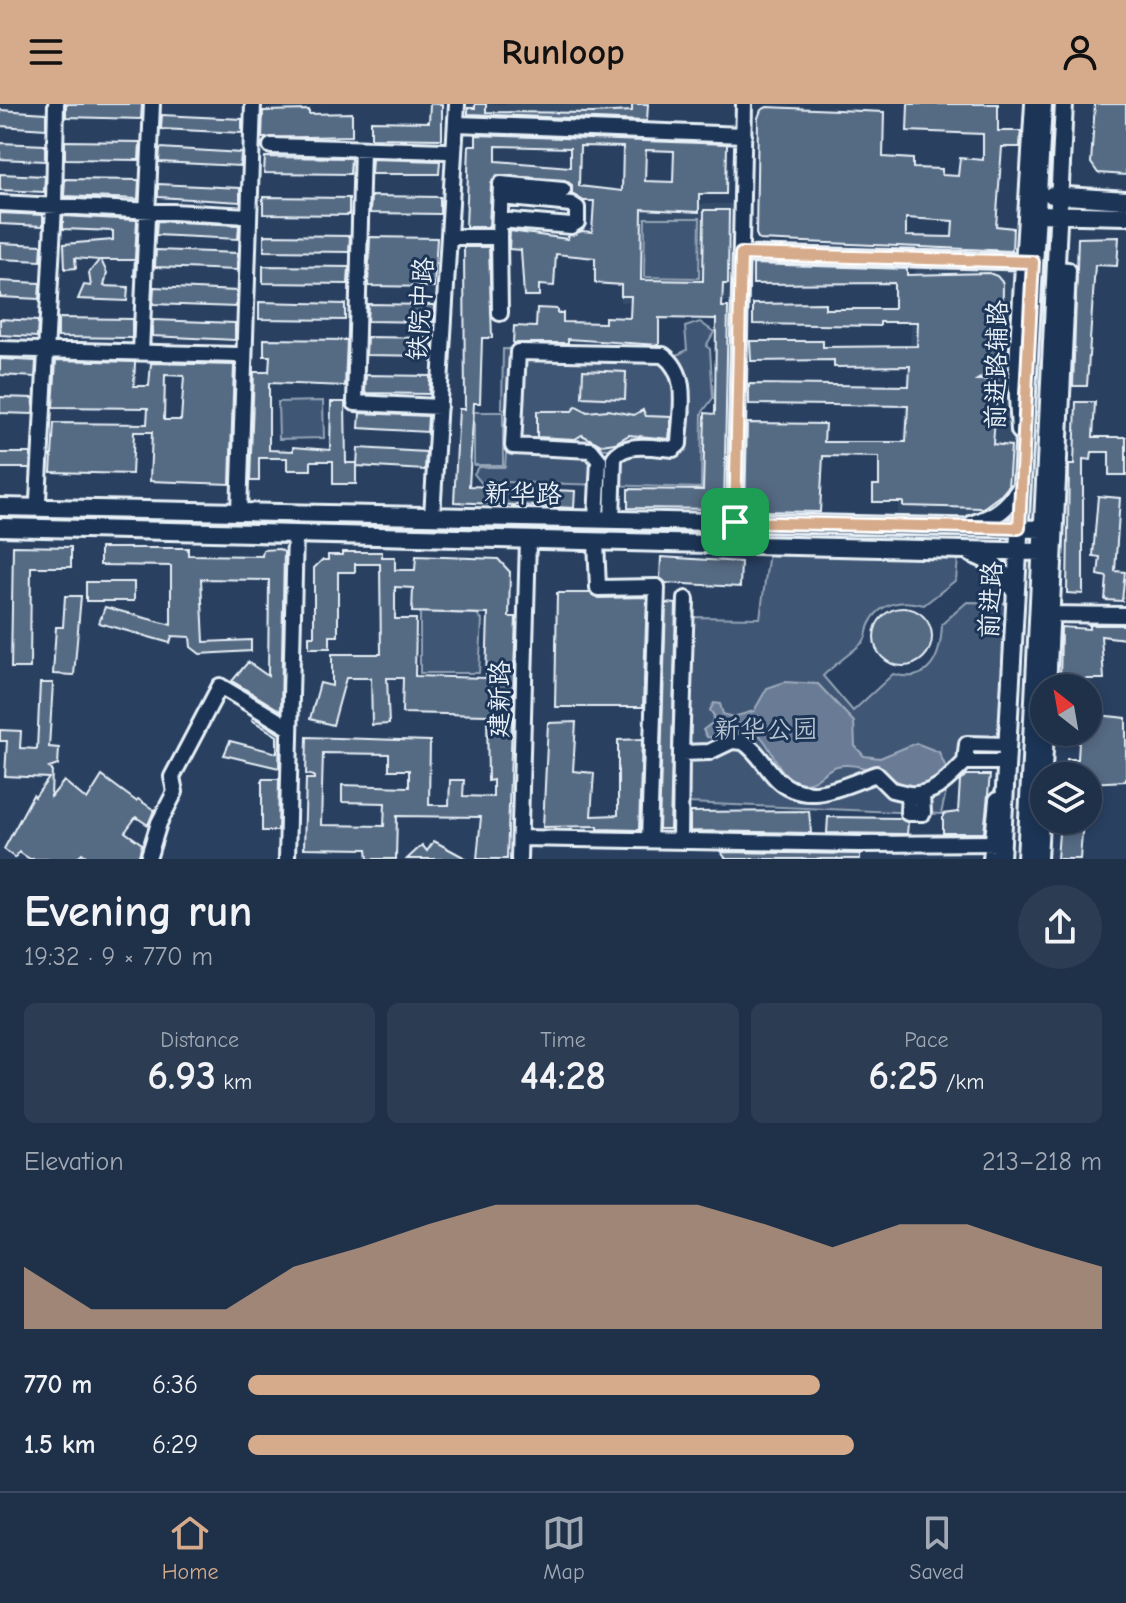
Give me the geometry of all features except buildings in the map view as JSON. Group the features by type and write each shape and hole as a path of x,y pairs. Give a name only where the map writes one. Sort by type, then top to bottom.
{"main road":[{"name":"前进路","path":"999,849 1016,593 1028,262 1035,214 1043,104"},
{"name":"前进路","path":"1026,859 1046,614 1043,552 1064,104"},
{"path":"1036,194 1126,200"},
{"path":"1035,214 1126,216"},
{"path":"964,527 989,519 1008,507 1021,486"},
{"path":"0,498 38,500 72,509"},
{"name":"新华路","path":"0,507 1044,529"},
{"name":"新华路","path":"0,527 1043,552"},
{"path":"959,549 993,562 1016,593"}],"street":[{"path":"38,500 54,206 56,104"},
{"path":"141,352 152,104"},
{"path":"239,512 253,104"},
{"name":"铁院中路","path":"432,516 457,104"},
{"path":"735,522 744,104"},
{"path":"741,254 1028,262 1033,104"},
{"path":"457,124 744,135"},
{"path":"271,146 446,151"},
{"path":"362,149 355,403 439,407"},
{"path":"500,313 501,184 563,190"},
{"path":"500,220 571,226 577,222 577,208 571,204 501,197"},
{"path":"0,203 249,216"},
{"path":"450,237 499,237"},
{"path":"1048,674 1046,614 1068,270 1057,269"},
{"path":"0,349 238,355"},
{"path":"579,449 589,445 673,449 679,444 682,382 676,364 663,355 518,352 513,446 591,450 599,460 604,520"},
{"path":"604,520 614,458 625,448"},
{"path":"287,859 295,534"},
{"name":"建新路","path":"519,859 528,540"},
{"path":"596,541 598,588 657,587 649,840"},
{"path":"680,841 688,753 682,713 686,599"},
{"path":"1046,614 1126,615"},
{"path":"148,859 159,823 175,792 172,777 220,686 290,728"},
{"path":"653,714 682,713"},
{"path":"688,753 709,752 732,741 743,742 750,746 779,782 796,791 830,793 876,774 892,790 915,795 939,787 965,762 1004,754"},
{"path":"1039,859 1045,746"},
{"path":"520,838 680,841 858,852 999,849"},
{"path":"991,859 999,849"}],"shaded area":[{"path":"457,104 641,104 640,131 457,124"},
{"path":"618,203 740,204 736,302 620,302"},
{"path":"916,264 1018,271 1012,491 1003,505 979,517 897,517"},
{"path":"785,682 818,684 854,722 855,746 864,756 880,758 916,743 939,752 948,772 918,790 868,769 847,765 832,768 804,783 784,772 766,743 752,730 736,726 715,738 707,737 703,730 712,723 714,716 710,710 714,703 720,704 723,714 733,717 754,711 767,688"}],"green space":[{"path":"645,218 700,218 699,278 644,277"},
{"path":"700,322 714,332 706,346 710,349 713,398 702,413 701,488 505,482 483,485 474,474 478,467 505,467 506,453 679,456 683,451 507,446 506,410 502,409 503,349 666,351 675,356 687,350 685,327","holes":["686,407 691,411 683,451"]},
{"path":"323,401 324,438 279,439 278,402"},
{"path":"474,412 503,412 503,465 474,465"},
{"name":"新华公园","path":"770,545 959,549 956,580 924,605 908,602 892,604 879,611 873,617 862,643 823,676 853,711 893,674 917,675 925,671 936,657 942,624 967,602 1015,603 1006,767 965,768 949,779 941,814 688,803 690,617 760,618"},
{"path":"420,612 477,614 482,620 479,673 420,673"}],"route":[{"path":"741,254 1033,262 1019,528 735,522 741,254"}]}
